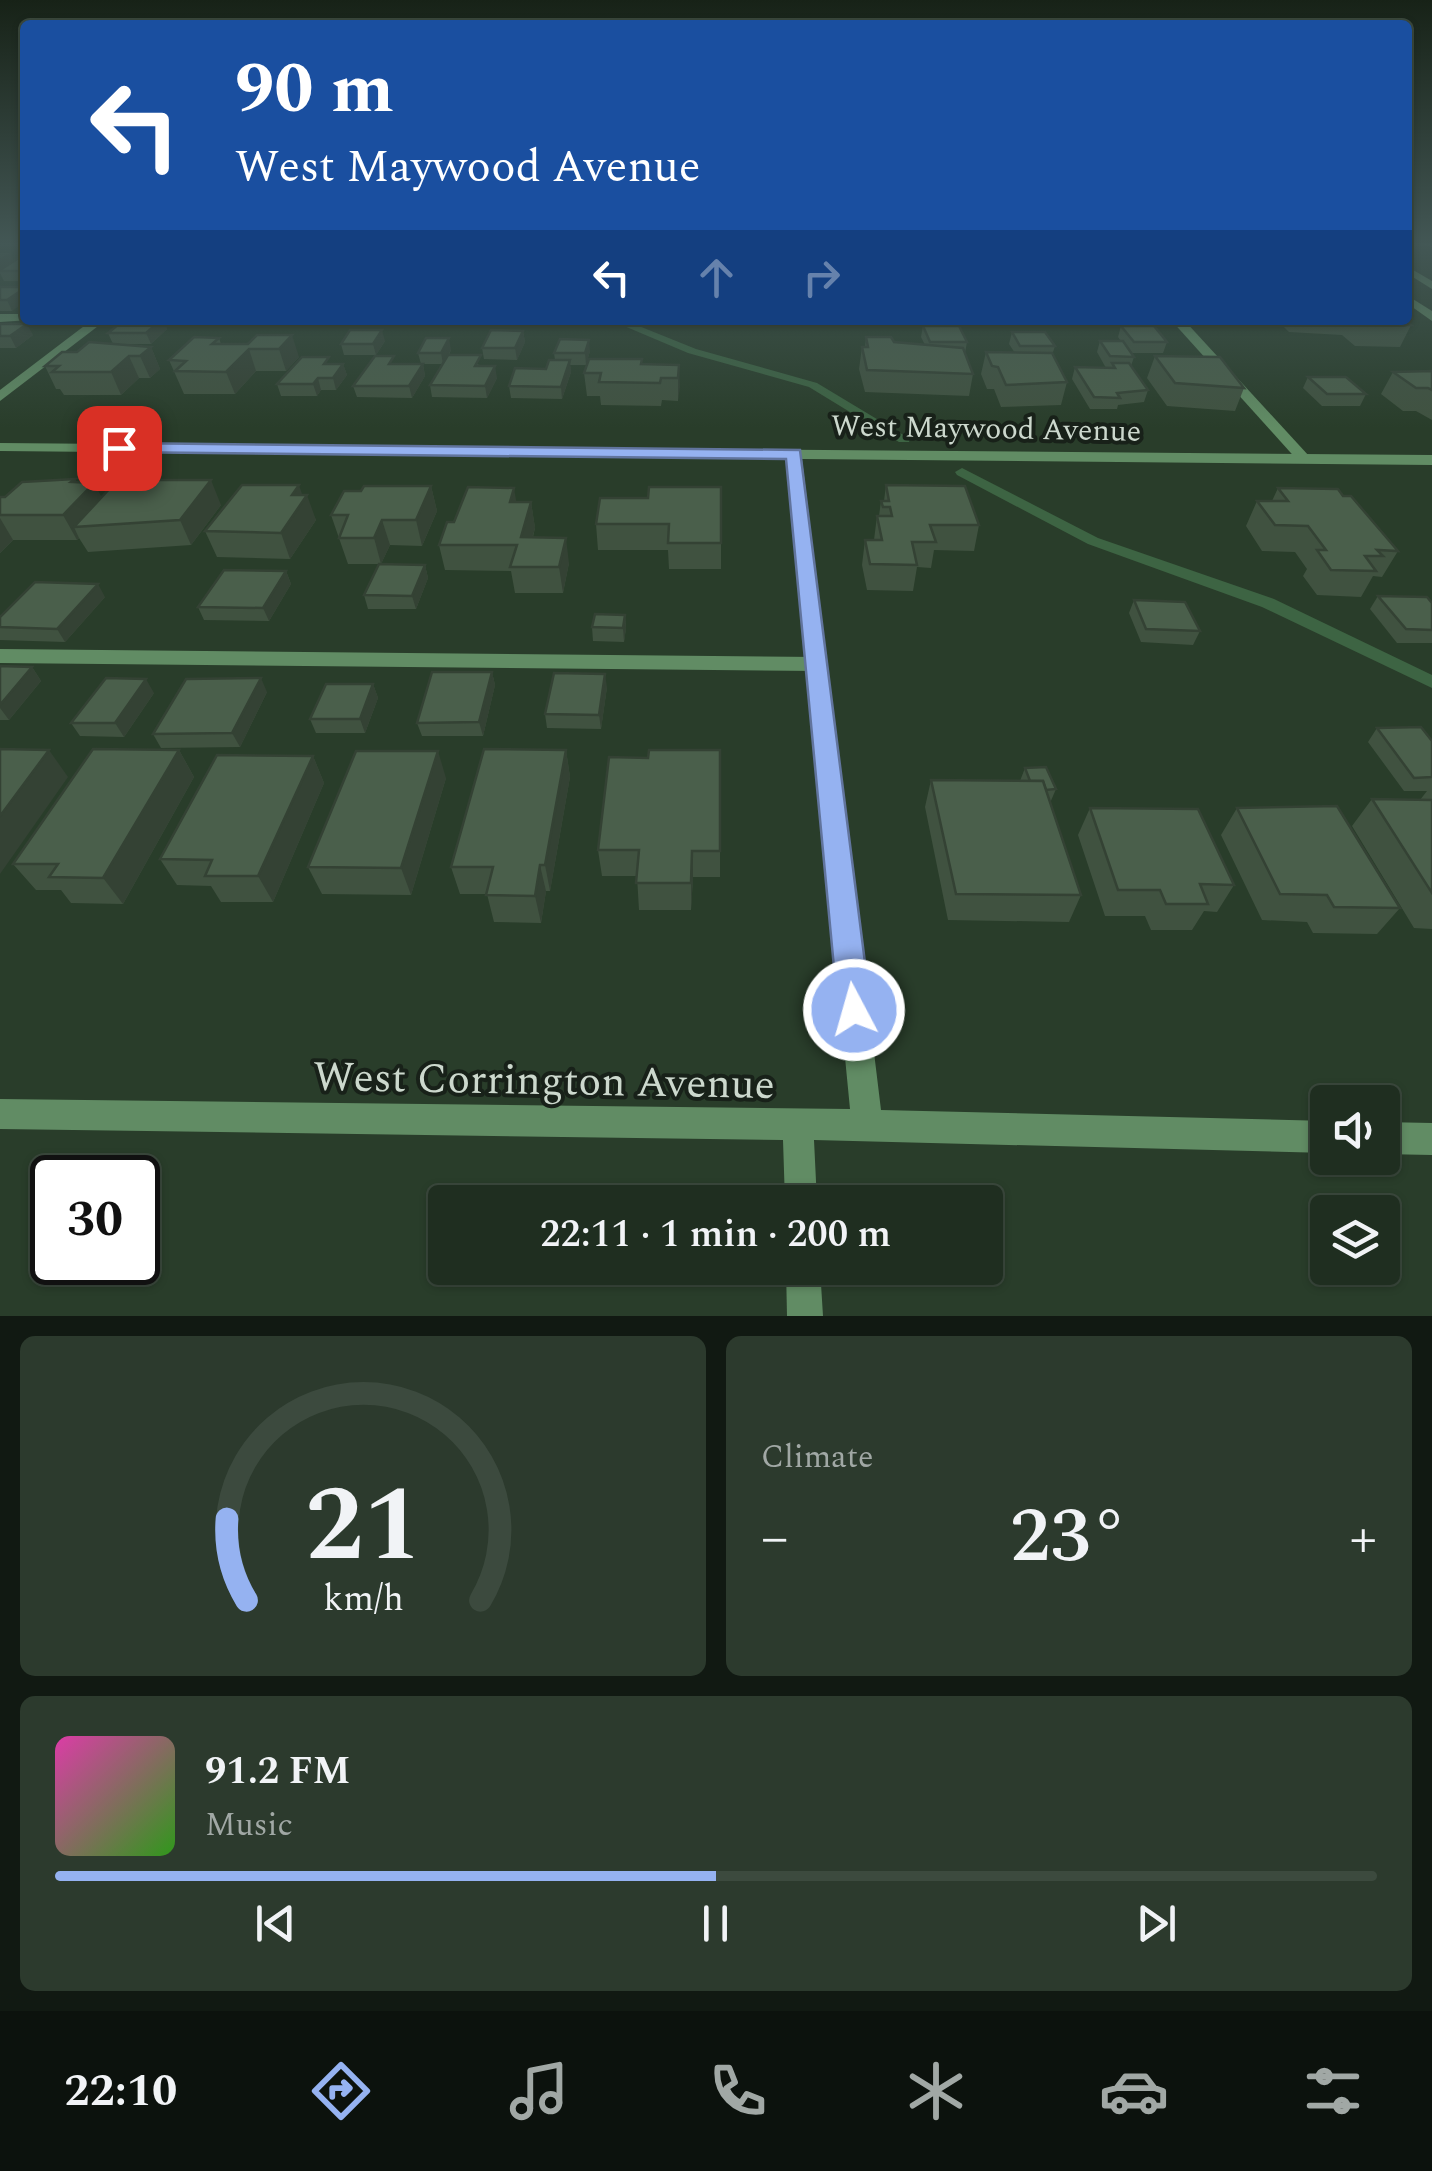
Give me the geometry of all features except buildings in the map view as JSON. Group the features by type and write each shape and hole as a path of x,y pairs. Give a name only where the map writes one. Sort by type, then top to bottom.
{"street":[{"path":"0,397 94,325"},
{"path":"1182,325 1304,459"},
{"name":"West Maywood Avenue","path":"0,447 1432,460"},
{"path":"794,454 867,1126"},
{"path":"0,656 817,664"},
{"name":"West Corrington Avenue","path":"0,1114 1310,1136"},
{"path":"798,1126 800,1185"},
{"path":"1400,1138 1432,1139"},
{"path":"803,1285 804,1316"}],"waterway":[{"path":"627,325 692,351 813,385 904,439"},
{"path":"962,472 1093,541 1268,603 1432,682"}],"route":[{"path":"119,448 794,454 854,1010"}]}
